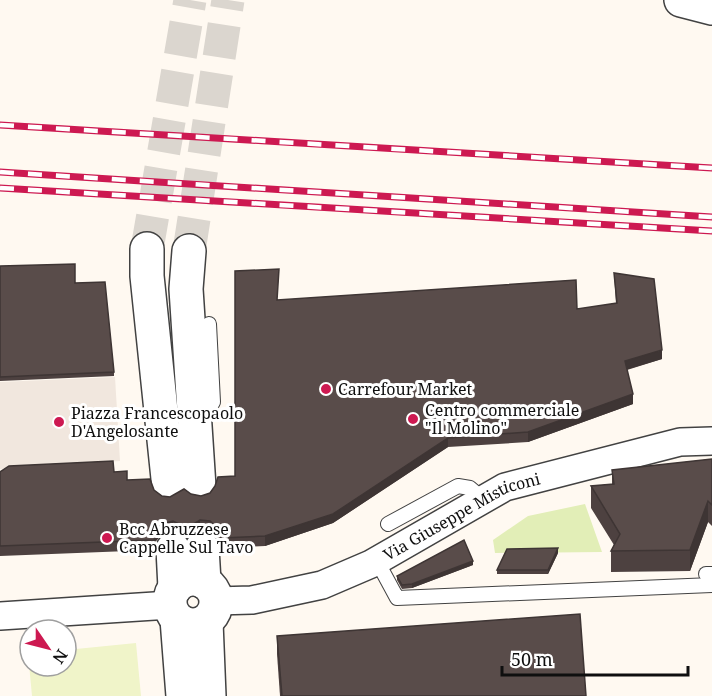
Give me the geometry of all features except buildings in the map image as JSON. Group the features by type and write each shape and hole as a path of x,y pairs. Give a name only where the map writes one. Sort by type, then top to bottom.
{"street":[{"path":"681,0 712,8"},
{"path":"147,249 147,276 169,428 184,487"},
{"path":"169,428 189,251"},
{"name":"Via Giuseppe Misticoni","path":"0,616 252,600 322,585 377,561 505,488 680,442 712,441"},
{"path":"187,549 191,603 209,696"},
{"path":"183,696 191,603"}],"lane":[{"path":"169,428 213,402 209,324"},
{"path":"388,524 458,486 470,488 484,500"},
{"path":"377,561 397,598 710,578"}],"green space":[{"path":"585,504 602,552 495,553 493,540 528,516"},
{"path":"136,643 141,696 32,696 30,678 78,678 78,649"}],"shaded area":[{"name":"Piazza Francescopaolo D'Angelosante","path":"115,377 120,461 0,469 0,382"}],"tunnel":[{"path":"147,249 190,0"},
{"path":"189,251 228,0"}],"railway":[{"path":"0,125 712,168"},
{"path":"0,172 712,217"},
{"path":"0,188 712,231"}],"place":[{"name":"Carrefour Market","path":"326,389"},
{"name":"Centro commerciale \"Il Molino\"","path":"413,419"},
{"name":"Piazza Francescopaolo D'Angelosante","path":"59,422"},
{"name":"Bcc Abruzzese Cappelle Sul Tavo","path":"107,538"}]}
